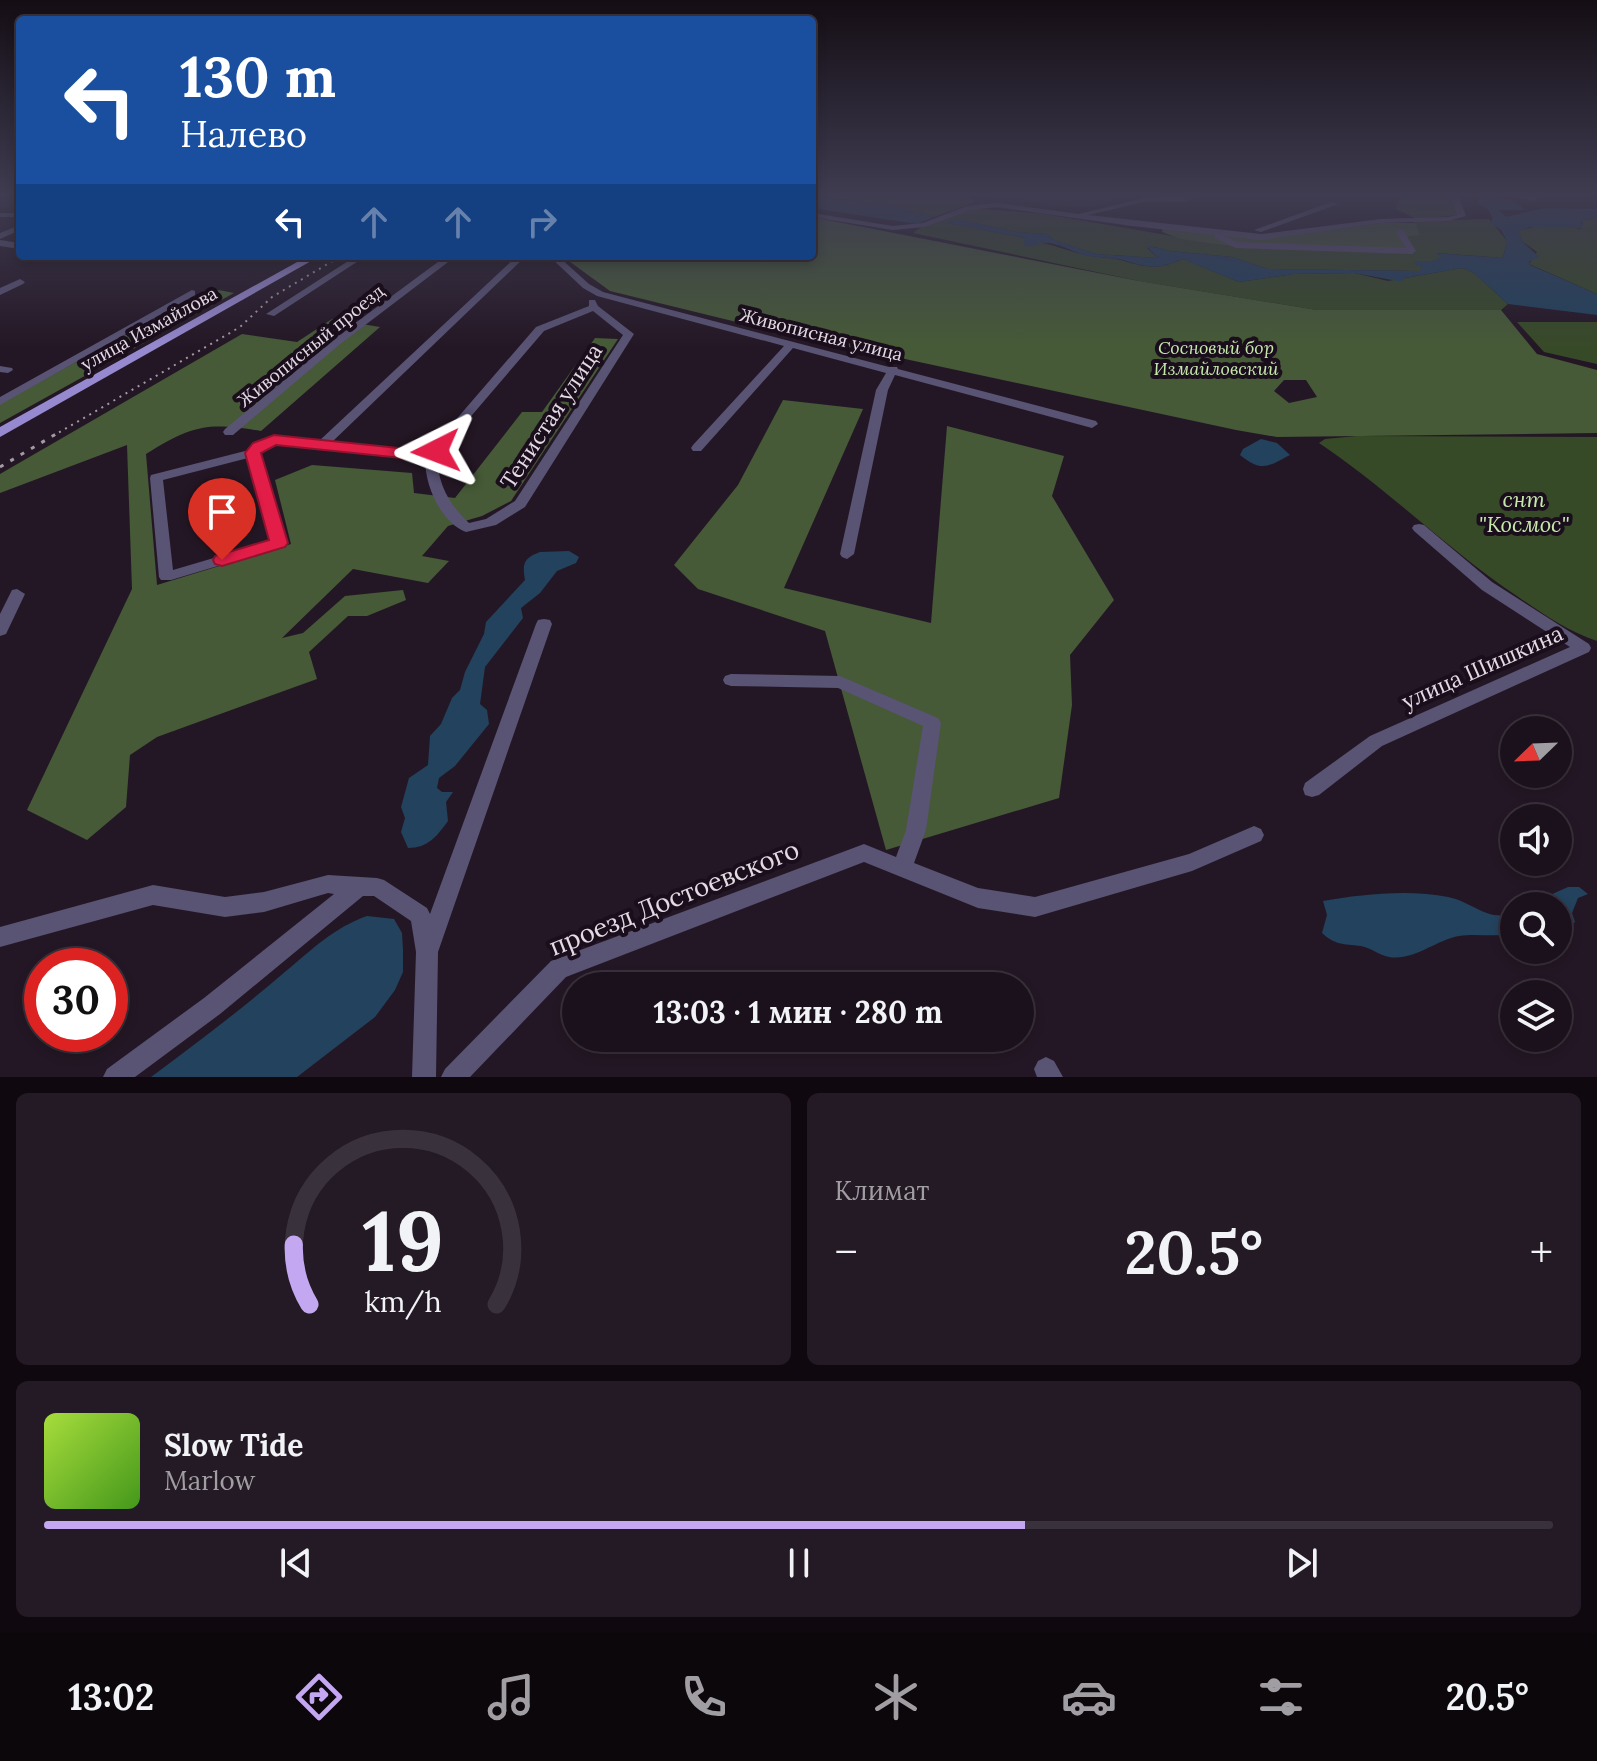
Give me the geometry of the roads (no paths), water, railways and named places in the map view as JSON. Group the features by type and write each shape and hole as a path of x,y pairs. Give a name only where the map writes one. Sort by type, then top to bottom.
{"main road":[{"name":"улица Измайлова","path":"0,433 308,260"}],"street":[{"path":"1273,246 1412,251 1409,246"},
{"path":"271,314 356,260"},
{"name":"Живописный проезд","path":"229,432 335,343 447,260"},
{"path":"323,444 518,260"},
{"name":"Живописная улица","path":"557,260 586,286 600,294 1092,424"},
{"path":"0,281 20,282 0,292"},
{"name":"Тенистая улица","path":"586,286 594,307 629,334 520,504 491,522 466,528 453,516 433,486 431,456 540,329 594,307"},
{"path":"0,402 192,293"},
{"path":"697,448 791,344"},
{"path":"847,554 882,390 893,369"},
{"path":"253,453 279,543 166,577 156,478 253,453 258,446 274,440 431,456"},
{"name":"улица Шишкина","path":"1312,789 1376,741 1583,648 1487,586 1419,528"},
{"path":"0,630 17,594"},
{"path":"427,952 544,624"},
{"path":"731,680 840,682 932,723 916,830 903,866 978,898 1035,907 1192,862 1254,835"},
{"name":"проезд Достоевского","path":"453,1077 559,969 864,853 903,866"},
{"path":"0,937 153,895 225,907 264,902 328,884 377,887 420,915 427,952 424,1077"},
{"path":"115,1077 212,1006 359,886"}],"water":[{"path":"1061,246 1073,246 1096,254 1158,258 1147,247 1151,246 1232,257 1268,269 1420,271 1422,267 1414,264 1416,261 1432,261 1442,257 1434,253 1503,258 1506,246 1528,246 1539,257 1529,262 1530,265 1597,294 1597,315 1508,304 1474,273 1462,268 1404,278 1403,282 1354,273 1294,274 1239,282 1183,259 1166,265 1147,266 1085,255"},
{"path":"1261,439 1277,443 1290,455 1260,466 1240,455 1243,449"},
{"path":"569,551 579,557 576,563 557,571 540,593 521,608 523,618 485,667 480,704 487,710 489,724 455,766 439,778 437,788 442,792 453,792 446,802 448,821 427,843 408,848 401,832 405,818 401,807 409,778 428,765 430,736 441,724 452,698 460,690 465,672 484,634 486,622 525,580 524,565 527,559 540,552"},
{"path":"1568,887 1579,887 1588,894 1578,898 1572,913 1572,892 1557,892"},
{"path":"1418,893 1448,897 1500,915 1500,935 1459,936 1398,957 1340,943 1322,933 1327,915 1323,901 1353,896"},
{"path":"367,916 394,919 402,933 403,972 395,990 375,1017 297,1077 151,1077 237,1012 324,940"}],"railway":[{"path":"53,436 240,327 272,297 334,260"},
{"path":"0,467 56,434"}],"park label":[{"name":"Сосновый бор Измайловский","path":"1216,358"},
{"name":"снт \"Космос\"","path":"1524,512"}]}
